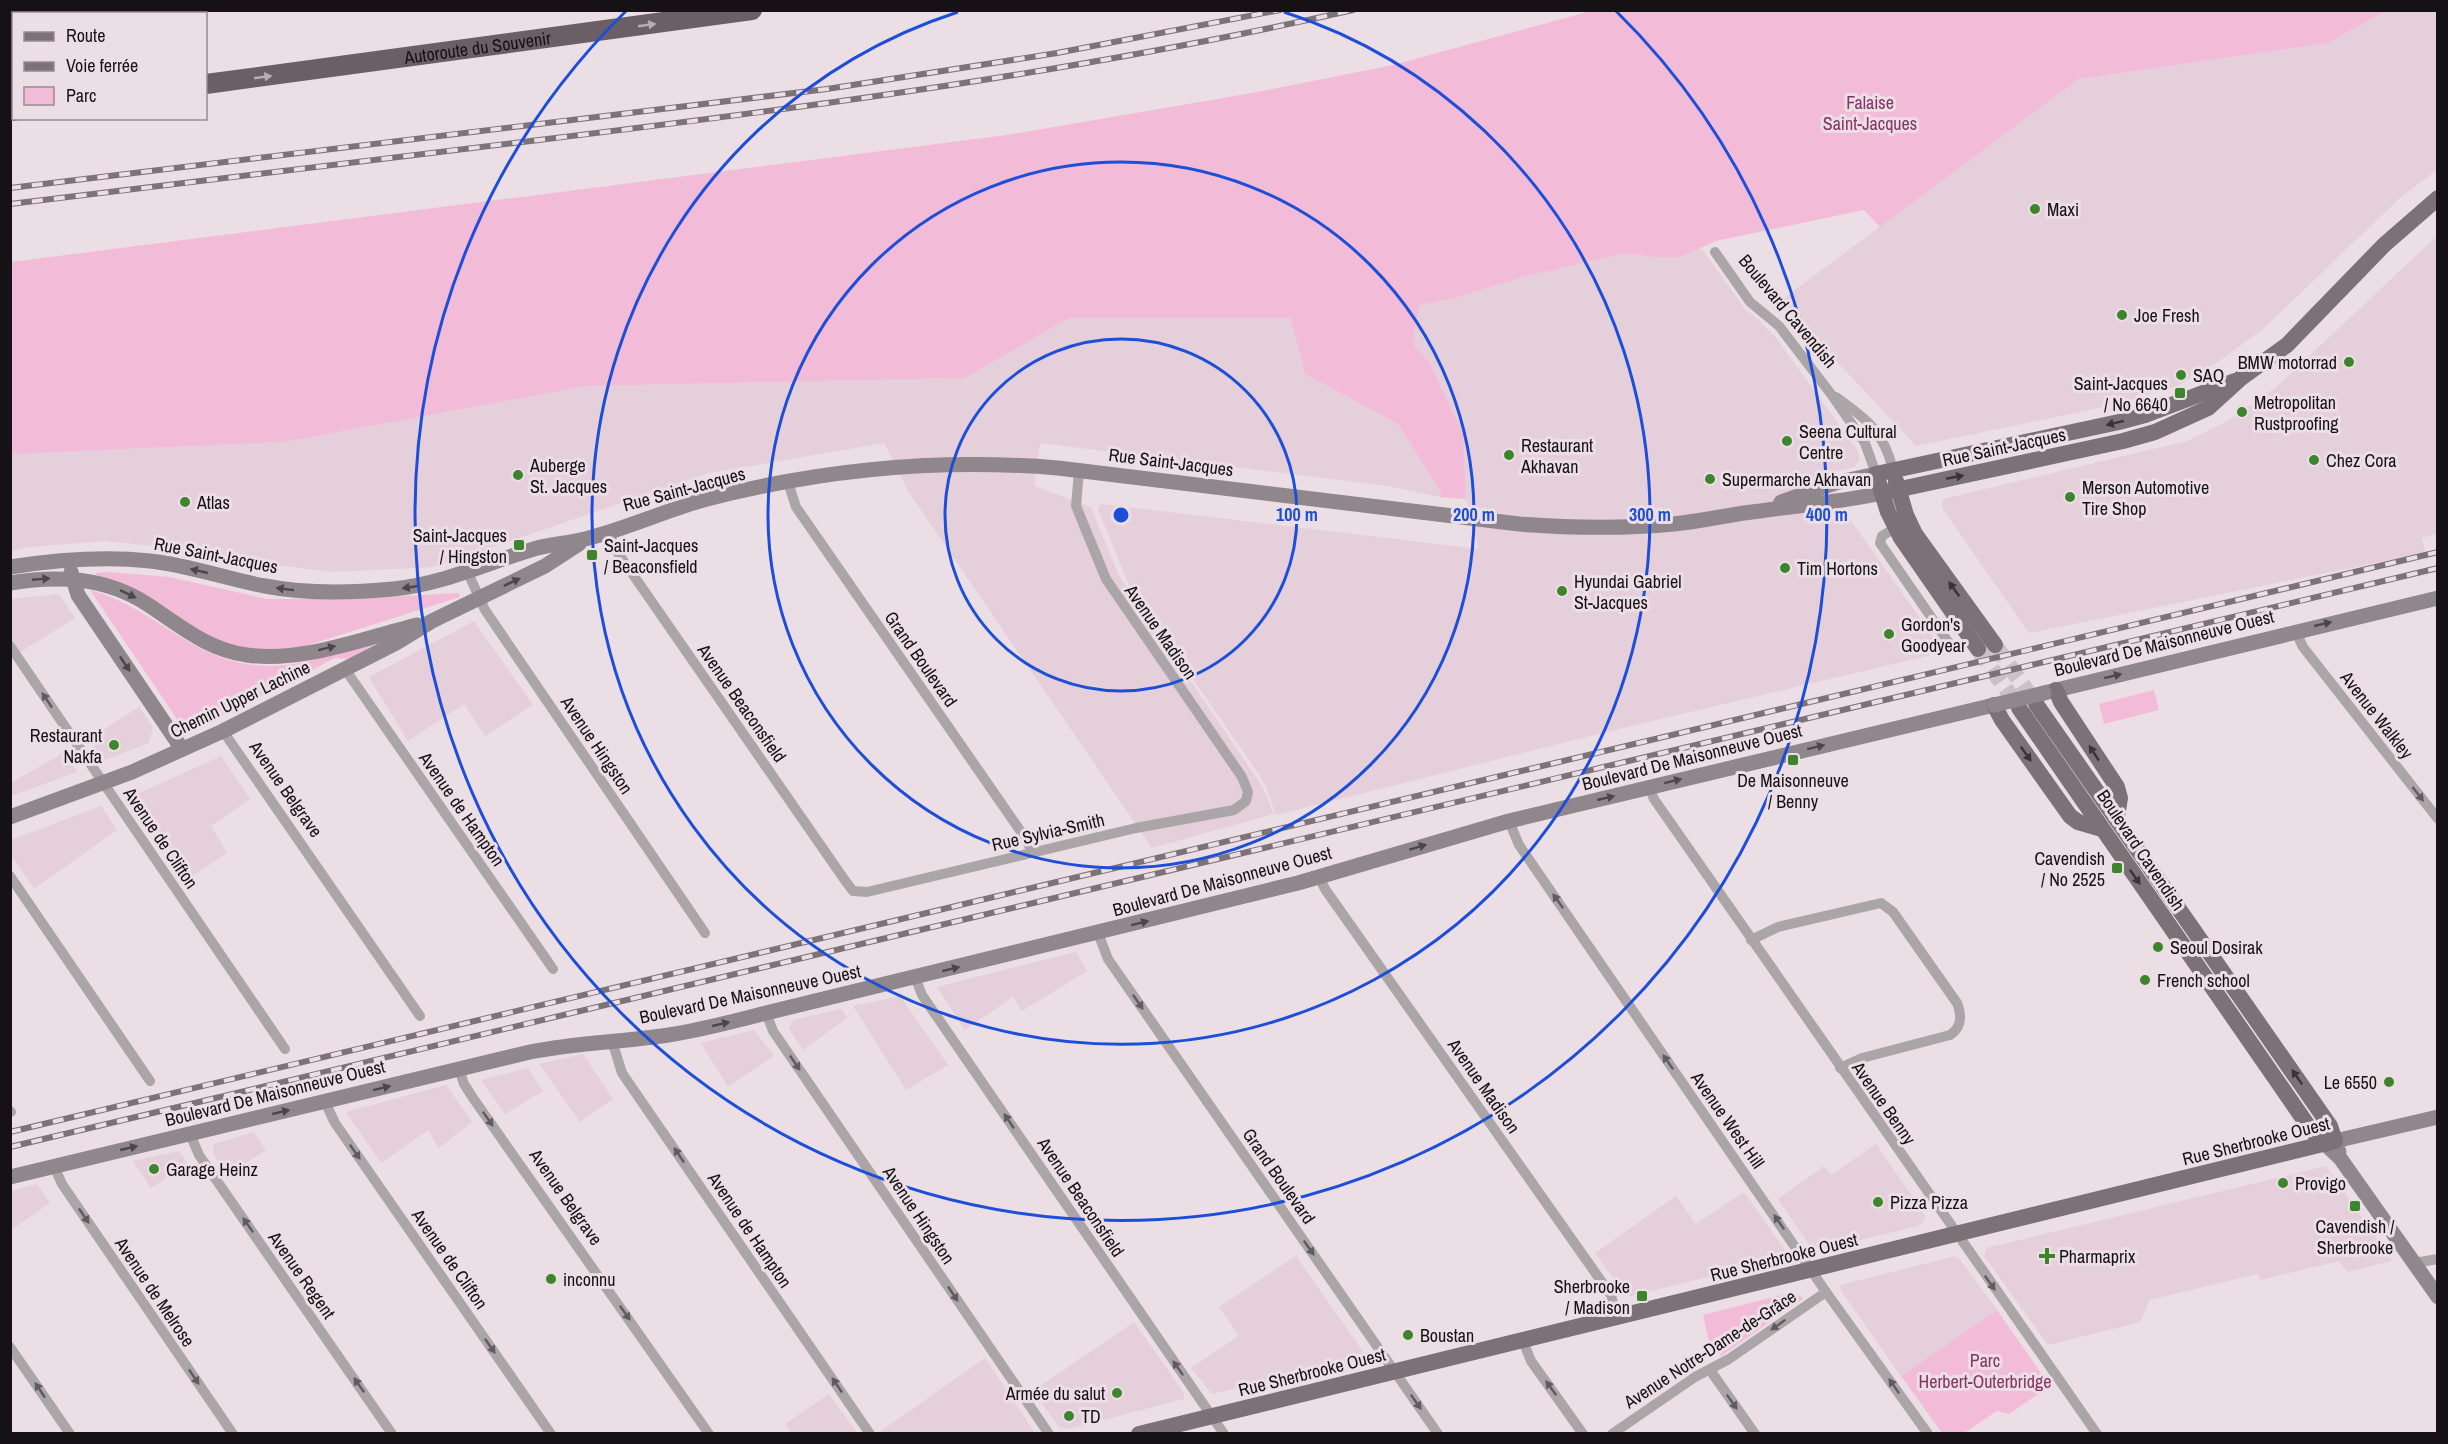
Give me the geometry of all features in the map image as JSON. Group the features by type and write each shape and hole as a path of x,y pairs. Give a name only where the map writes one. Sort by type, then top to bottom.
{"highway":[{"path":"56,12 74,10"},
{"name":"Autoroute du Souvenir","path":"207,84 752,10"}],"main road":[{"name":"Rue Saint-Jacques","path":"10,567 69,561 148,561 267,586 315,591 392,589 425,584 468,573 537,549 587,539 707,499 867,469 928,464 996,463 1079,471 1546,526 1655,525 1842,502 2017,465 2155,432 2208,408 2241,378 2294,338 2384,245 2438,198"},
{"name":"Rue Saint-Jacques","path":"1758,511 1835,483 2127,420 2241,378"},
{"name":"Boulevard Cavendish","path":"1893,470 1890,491 1895,528 1905,546 1978,649"},
{"name":"Boulevard Cavendish","path":"1876,474 1906,515 1915,534 1995,645"},
{"name":"Rue Saint-Jacques","path":"478,597 545,566 587,539"},
{"path":"69,561 72,579 78,594 182,749"},
{"path":"10,583 55,577 96,583 122,591 146,603 197,637 221,648 246,655 271,657 311,652 432,621"},
{"name":"Chemin Upper Lachine","path":"10,817 103,783 224,732 396,643 478,597"},
{"name":"Boulevard De Maisonneuve Ouest","path":"10,1177 561,1046 677,1034 766,1013 1318,877 1509,821 1994,705 2046,695 2295,630 2437,600"},
{"name":"Boulevard Cavendish","path":"2046,695 2117,817 2330,1125 2330,1143"},
{"path":"2046,695 2061,702 2117,787 2120,798 2117,817"},
{"path":"1994,705 2002,720 2070,816 2078,822 2102,828"},
{"name":"Boulevard Cavendish","path":"2019,708 2311,1130 2330,1143 2438,1297"},
{"name":"Rue Sherbrooke Ouest","path":"1139,1434 2438,1117"}],"street":[{"name":"Boulevard Cavendish","path":"1715,252 1750,302 1779,326 1831,394 1865,443 1876,474"},
{"name":"Boulevard Cavendish","path":"1831,394 1865,417 1874,427 1886,448 1893,470"},
{"name":"Avenue Madison","path":"1079,471 1076,506 1106,579 1242,777 1248,798"},
{"name":"Grand Boulevard","path":"788,482 796,507 1026,839 1032,852"},
{"path":"1895,528 1882,536 1880,543 1949,643"},
{"name":"Avenue Beaconsfield","path":"608,531 618,553 853,891"},
{"name":"Avenue Hingston","path":"468,573 478,597 705,933"},
{"name":"Avenue Walkley","path":"2295,630 2303,647 2438,819"},
{"name":"Avenue de Clifton","path":"10,646 285,1048"},
{"name":"Avenue de Hampton","path":"345,669 553,969"},
{"name":"Avenue Belgrave","path":"224,732 420,1016"},
{"name":"Avenue Benny","path":"1649,787 1654,799 1751,940 2097,1434"},
{"name":"Rue Sylvia-Smith","path":"853,891 867,892 1136,828 1234,810 1242,806 1248,798"},
{"name":"Avenue West Hill","path":"1509,821 1519,845 1826,1292 1928,1434"},
{"path":"10,876 150,1081"},
{"name":"Avenue Madison","path":"1318,877 1611,1295 1617,1317"},
{"path":"1751,940 1779,927 1881,903 1893,912 1957,1004 1960,1010 1960,1023 1950,1035 1862,1058 1840,1068"},
{"name":"Grand Boulevard","path":"1098,933 1105,954 1438,1434"},
{"name":"Avenue Beaconsfield","path":"915,977 922,995 1224,1434"},
{"name":"Avenue Hingston","path":"766,1013 773,1031 1049,1434"},
{"name":"Avenue de Hampton","path":"612,1041 622,1072 870,1434"},
{"name":"Avenue Belgrave","path":"459,1069 472,1098 709,1434"},
{"name":"Avenue de Clifton","path":"325,1102 335,1123 550,1434"},
{"name":"Avenue Regent","path":"189,1134 199,1155 392,1434"},
{"name":"Avenue de Melrose","path":"54,1166 62,1184 233,1434"},
{"path":"2414,1263 2438,1259"},
{"name":"Avenue Notre-Dame-de-Grâce","path":"1612,1434 1695,1377 1730,1359 1826,1292"},
{"path":"1523,1341 1531,1360 1583,1434"},
{"path":"10,1347 70,1434"},
{"path":"1710,1370 1755,1434"}],"shaded area":[{"path":"2386,11 2437,11 2437,170 2401,197 2262,330 2215,364 2179,385 2118,404 1916,446 1780,301 2079,79 2328,43"},
{"path":"2437,236 2438,533 2422,538 2425,553 2029,633 1942,508 1943,499 2187,441 2229,420 2275,388"},
{"path":"1701,248 1745,309 1777,339 1858,451 1860,461 1855,467 1830,473 1847,515 1944,652 1602,733 1276,815 1265,784 1130,588 1098,509 1101,504 1479,549 1466,499 1463,433 1429,362 1415,347 1412,335 1420,305 1451,299 1527,276 1626,253 1653,257 1680,257"},
{"path":"1069,318 1292,318 1305,374 1398,424 1441,492 1440,497 1387,486 1040,443 1034,486 1091,507 1118,574 1262,786 1274,814 1152,848 908,491 884,443 709,473 434,567 334,572 259,563 175,548 104,541 30,547 11,551 10,454 284,442 587,386 965,378"},
{"path":"59,594 75,618 11,658 11,599"},
{"path":"474,621 533,705 485,736 464,704 408,741 369,677"},
{"path":"139,707 153,727 149,743 105,760 89,739"},
{"path":"65,752 77,772 11,796 11,783"},
{"path":"221,756 250,799 211,826 227,853 187,880 133,796"},
{"path":"101,806 117,830 34,889 11,855 11,840"},
{"path":"1076,952 1087,971 1022,1011 1013,997 965,1030 937,987"},
{"path":"900,996 948,1065 906,1090 853,1006"},
{"path":"841,1009 847,1018 803,1050 789,1028 793,1020"},
{"path":"754,1030 774,1056 728,1087 701,1043"},
{"path":"583,1054 613,1099 580,1122 539,1064"},
{"path":"528,1068 543,1091 505,1114 481,1080"},
{"path":"446,1085 472,1122 439,1148 428,1130 381,1163 346,1112"},
{"path":"253,1132 266,1150 228,1175 213,1153 214,1144"},
{"path":"1876,1144 1925,1215 1924,1221 1918,1226 1819,1250 1812,1249 1778,1199 1824,1166 1831,1175"},
{"path":"179,1151 188,1164 151,1188 133,1161"},
{"path":"2326,1166 2392,1261 2347,1272 2339,1261 2260,1280 2258,1274 2149,1300 2141,1322 2048,1345 1984,1256 1986,1248"},
{"path":"37,1184 50,1203 11,1230 11,1191"},
{"path":"1744,1192 1785,1250 1783,1258 1647,1292 1645,1288 1640,1290 1640,1294 1630,1296 1625,1294 1595,1253 1676,1196 1696,1224"},
{"path":"1296,1256 1366,1356 1212,1394 1191,1368 1239,1336 1219,1307"},
{"path":"1955,1256 1959,1258 1997,1310 1901,1376 1844,1295 1840,1288 1841,1285"},
{"path":"1134,1322 1184,1393 1184,1399 1068,1429 1059,1427 1033,1391"},
{"path":"985,1358 1035,1433 883,1433 881,1431"},
{"path":"829,1394 857,1433 791,1433 785,1424"}],"green space":[{"name":"Falaise Saint-Jacques","path":"1591,11 2386,11 2328,43 2079,79 1880,227 1864,210 1716,241 1680,257 1653,257 1626,253 1527,276 1451,299 1420,305 1413,335 1415,347 1429,362 1463,433 1466,499 1440,497 1441,492 1398,424 1305,374 1291,318 1069,318 965,378 587,386 284,442 11,454 11,262 1007,135 1252,93 1393,65"},
{"path":"96,573 169,577 267,599 344,599 459,593 460,597 302,647 255,649 237,647 216,639 134,589 96,575"},
{"path":"90,590 136,609 197,646 218,656 242,663 280,666 304,662 396,635 350,659 335,658 190,732 181,725"},
{"path":"2154,690 2159,710 2104,724 2099,704"},
{"path":"1789,1293 1790,1297 1711,1351 1703,1315"},
{"path":"1799,1295 1803,1299 1721,1356 1718,1351"},
{"name":"Parc Herbert-Outerbridge","path":"1997,1310 2050,1386 2009,1414 1997,1411 1964,1433 1942,1433 1901,1376"}],"tunnel":[{"path":"1995,645 2036,704"},
{"path":"1978,649 2019,708"}],"railway":[{"path":"10,188 827,89 1057,53 1280,10"},
{"path":"10,204 641,127 948,86 1151,51 1353,10"},
{"path":"10,1132 2438,552"},
{"path":"10,1147 2438,568"}],"place":[{"name":"Maxi","path":"2035,209"},
{"name":"Joe Fresh","path":"2122,315"},
{"name":"BMW motorrad","path":"2349,362"},
{"name":"SAQ","path":"2181,375"},
{"name":"Saint-Jacques / No 6640","path":"2180,393"},
{"name":"Metropolitan Rustproofing","path":"2242,412"},
{"name":"Seena Cultural Centre","path":"1787,441"},
{"name":"Restaurant Akhavan","path":"1509,455"},
{"name":"Chez Cora","path":"2314,460"},
{"name":"Auberge St. Jacques","path":"518,475"},
{"name":"Supermarche Akhavan","path":"1710,479"},
{"name":"Merson Automotive Tire Shop","path":"2070,497"},
{"name":"Atlas","path":"185,502"},
{"name":"Saint-Jacques / Hingston","path":"519,545"},
{"name":"Saint-Jacques / Beaconsfield","path":"592,555"},
{"name":"Tim Hortons","path":"1785,568"},
{"name":"Hyundai Gabriel St-Jacques","path":"1562,591"},
{"name":"Gordon's Goodyear","path":"1889,634"},
{"name":"Restaurant Nakfa","path":"114,745"},
{"name":"De Maisonneuve / Benny","path":"1793,760"},
{"name":"Cavendish / No 2525","path":"2117,868"},
{"name":"Seoul Dosirak","path":"2158,947"},
{"name":"French school","path":"2145,980"},
{"name":"Le 6550","path":"2389,1082"},
{"name":"Garage Heinz","path":"154,1169"},
{"name":"Provigo","path":"2283,1183"},
{"name":"Pizza Pizza","path":"1878,1202"},
{"name":"Cavendish / Sherbrooke","path":"2355,1206"},
{"name":"Pharmaprix","path":"2047,1256"},
{"name":"inconnu","path":"551,1279"},
{"name":"Sherbrooke / Madison","path":"1642,1296"},
{"name":"Boustan","path":"1408,1335"},
{"name":"Armée du salut","path":"1117,1393"},
{"name":"TD","path":"1069,1416"}]}
